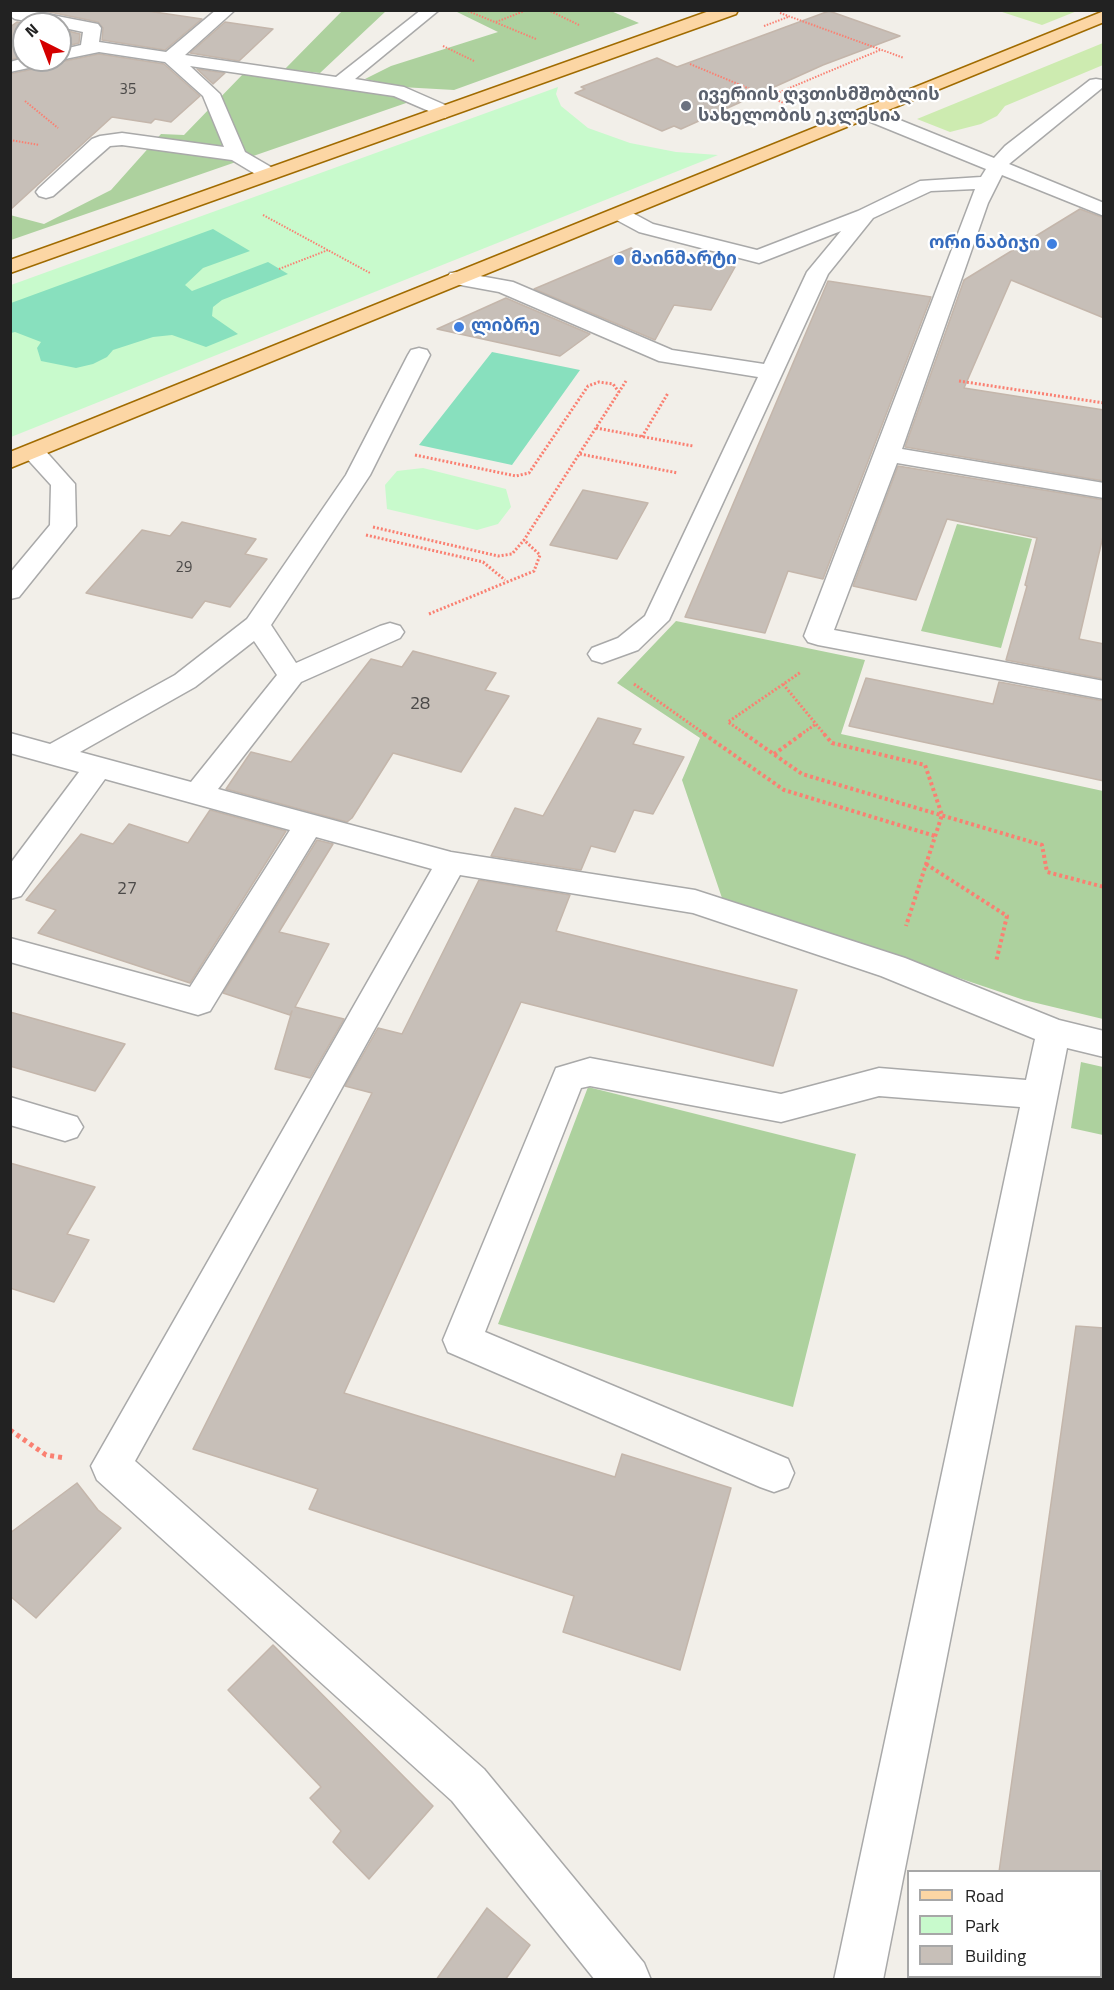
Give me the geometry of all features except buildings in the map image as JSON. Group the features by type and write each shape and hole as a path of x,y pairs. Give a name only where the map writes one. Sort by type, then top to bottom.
{"main road":[{"path":"10,267 446,112 702,14 730,10"},
{"path":"22,456 1104,16"}],"street":[{"path":"13,10 21,15 92,28 90,48"},
{"path":"170,58 227,10"},
{"path":"339,82 430,11"},
{"path":"72,52 90,48 398,91 446,112"},
{"path":"170,58 211,94 237,155"},
{"path":"1096,84 1012,150 993,175 978,203 888,454 818,636 1104,690"},
{"path":"867,114 993,175 1104,210"},
{"path":"46,192 99,143 107,140 237,155 269,174"},
{"path":"620,214 646,228 759,257 866,214 927,185 993,175"},
{"path":"602,654 628,644 656,620 818,272 866,214"},
{"path":"458,278 505,287 667,356 770,372"},
{"path":"53,755 185,681 257,625 358,475 419,355"},
{"path":"888,454 1104,491"},
{"path":"10,591 20,568 63,526 63,484 22,456"},
{"path":"257,625 291,676"},
{"path":"198,794 291,676 390,632"},
{"path":"10,743 451,863 694,902 894,967 1053,1032 1104,1044"},
{"path":"10,888 98,767"},
{"path":"10,950 198,1002 309,824"},
{"path":"451,863 111,1466 468,1785 627,1980"},
{"path":"858,1980 1053,1032"},
{"path":"774,1473 462,1340 568,1078 590,1072 781,1108 879,1082 1040,1095"},
{"path":"10,1111 65,1127"}],"path":[{"path":"466,10 538,39"},
{"path":"495,22 527,10"},
{"path":"548,10 588,29"},
{"path":"787,10 780,13 910,60"},
{"path":"409,28 477,62"},
{"path":"768,97 881,50"},
{"path":"686,62 790,106"},
{"path":"19,95 60,129"},
{"path":"10,140 42,146 34,153"},
{"path":"258,212 373,275"},
{"path":"279,269 328,250"},
{"path":"916,374 1104,403"},
{"path":"366,526 498,556 512,554 524,540 619,392 613,384 599,382 588,386 529,473 516,476 413,455 406,456"},
{"path":"642,437 670,390"},
{"path":"596,428 697,447"},
{"path":"580,454 683,474"},
{"path":"324,526 483,562 506,580"},
{"path":"390,632 506,580 534,571 540,555 524,540"},
{"path":"846,640 728,722 802,774 1042,845 1047,872 1104,887"},
{"path":"602,654 631,682 784,790 935,836"},
{"path":"783,684 831,743 925,765 942,815 894,967"},
{"path":"774,754 816,724"},
{"path":"926,864 1007,916 994,970"},
{"path":"10,1430 46,1455 111,1466"}],"green space":[{"path":"343,10 386,11 320,73 285,69"},
{"path":"455,11 611,11 639,23 454,90 401,87 365,79 391,66 498,32"},
{"path":"999,11 1077,11 1042,25"},
{"path":"1103,43 1103,65 1005,106 997,116 981,124 950,132 917,119"},
{"path":"243,74 406,98 409,102 11,240 10,215 44,224 111,190 161,134 184,135"},
{"path":"558,87 556,94 561,106 588,128 630,143 676,152 718,155 11,437 11,285"},
{"path":"213,229 250,251 203,268 185,285 192,291 268,262 288,274 222,300 213,307 212,316 238,334 206,347 172,335 153,337 113,350 107,357 93,364 76,368 41,361 37,348 41,342 15,332 11,333 11,303"},
{"path":"492,352 580,370 512,465 419,445"},
{"path":"423,468 506,489 511,507 498,524 477,530 387,509 385,485 397,471"},
{"path":"957,524 1032,539 1001,648 921,631"},
{"path":"676,621 865,660 841,734 1103,791 1103,1019 1024,1000 722,898 682,780 700,738 617,683"},
{"path":"1081,1062 1103,1067 1103,1135 1071,1128"},
{"path":"588,1087 856,1154 793,1407 498,1324"}],"place":[{"name":"ივერიის ღვთისმშობლის სახელობის ეკლესია","path":"686,106"},
{"name":"ორი ნაბიჯი","path":"1052,244"},
{"name":"მაინმარტი","path":"619,260"},
{"name":"ლიბრე","path":"459,327"}]}
